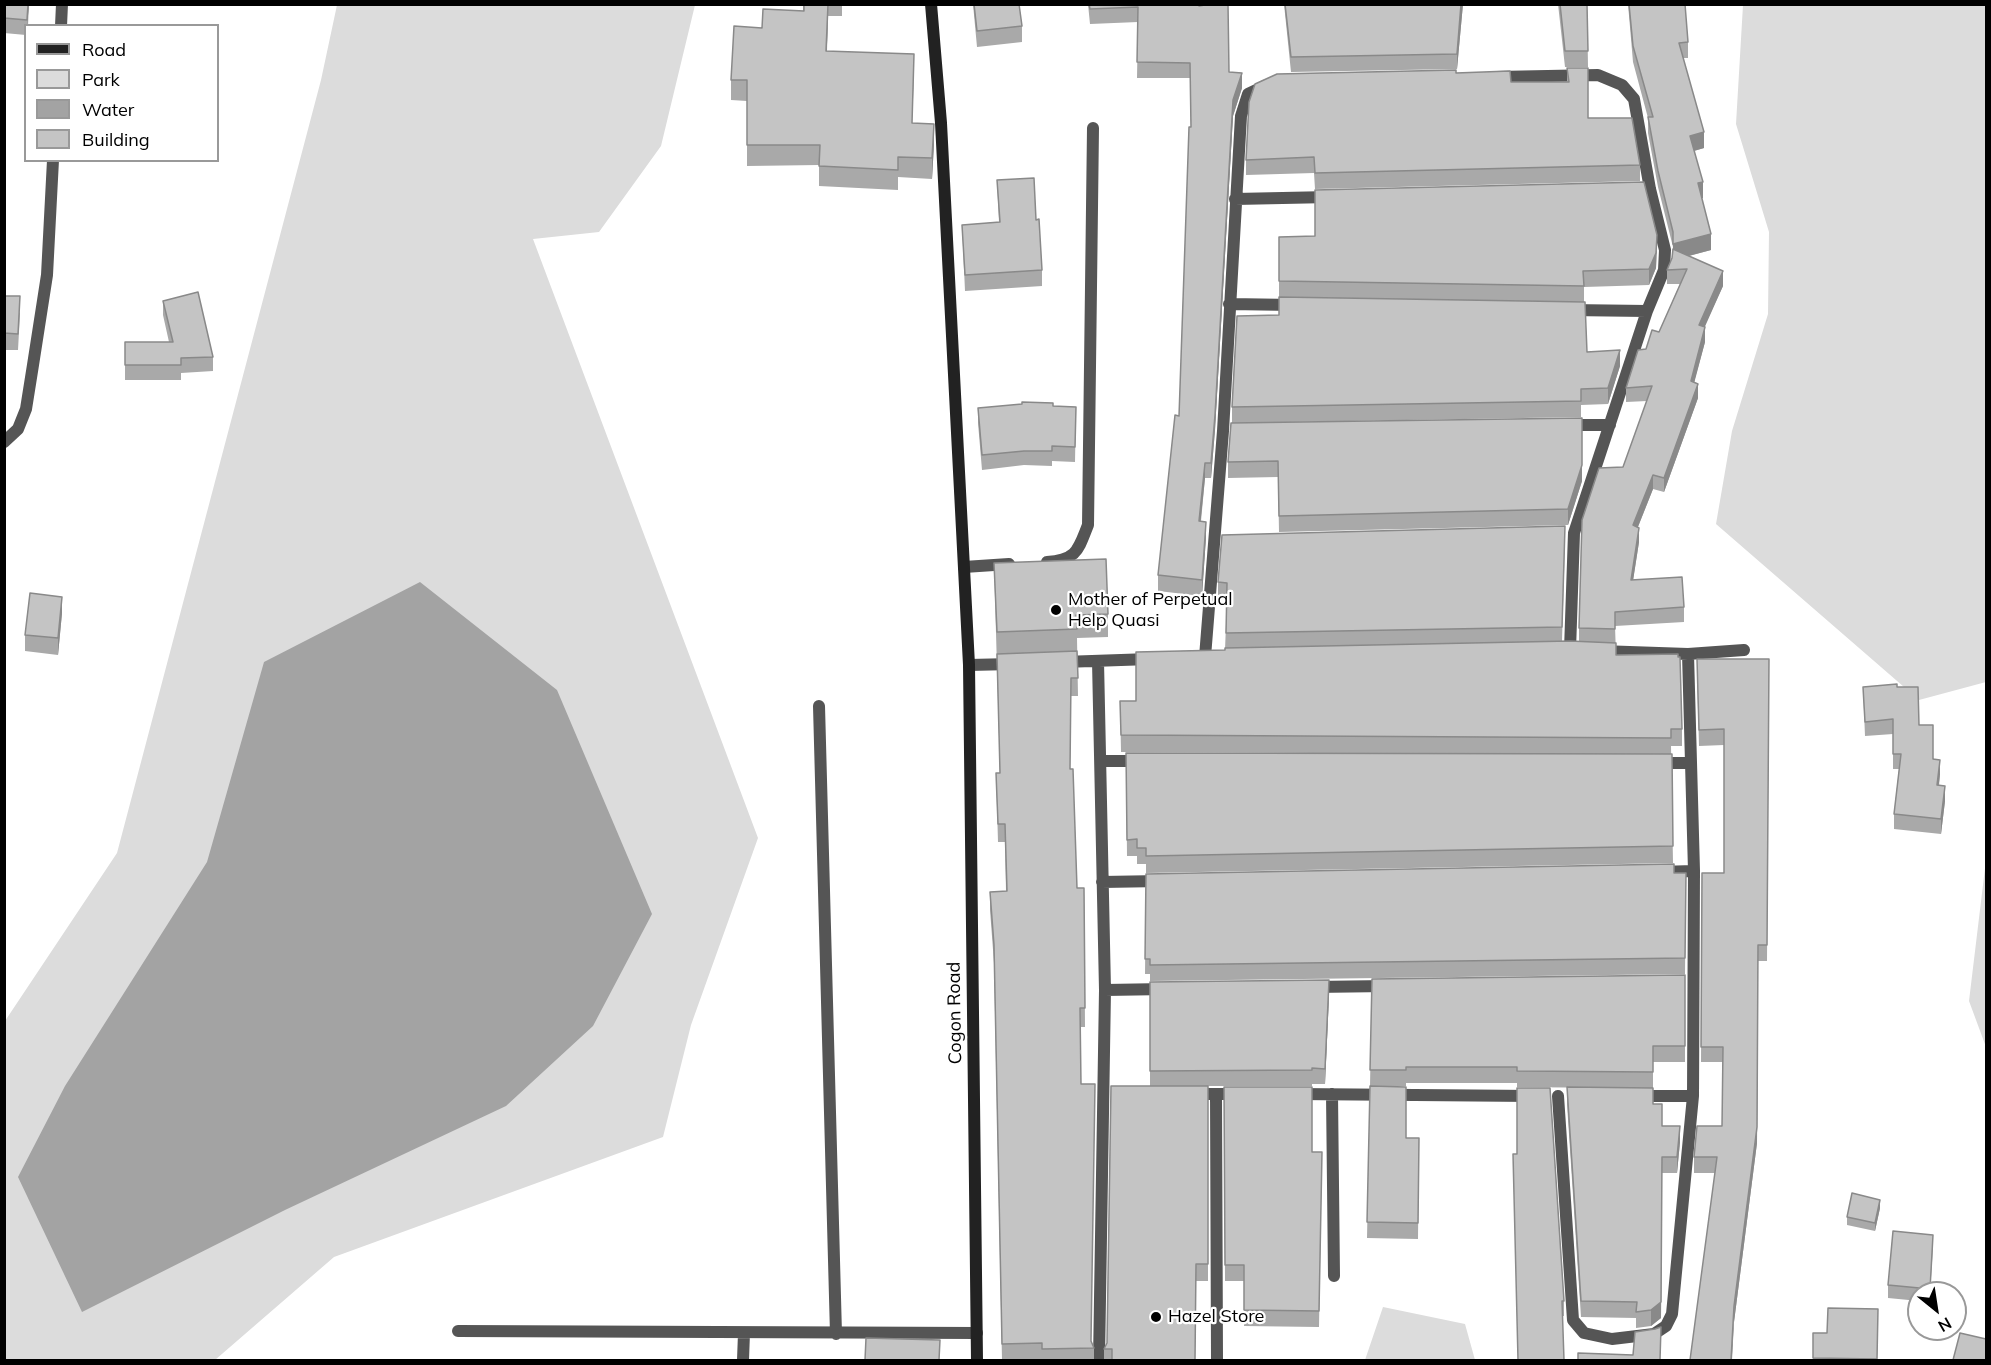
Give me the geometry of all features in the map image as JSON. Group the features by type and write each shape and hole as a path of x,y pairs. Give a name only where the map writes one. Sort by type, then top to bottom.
{"street":[{"path":"61,24 62,4"},
{"name":"Cogon Road","path":"931,4 941,123 969,665 977,1360"},
{"path":"1479,77 1598,75 1622,85 1634,99 1644,189 1665,249 1664,270 1647,311 1610,424 1568,533 1564,650 1688,654 1744,650"},
{"path":"1205,657 1220,542 1228,431 1229,304 1240,116 1248,94 1276,81"},
{"path":"964,567 1062,561 1077,551 1088,525 1093,128"},
{"path":"4,442 18,429 26,409 47,275 53,162"},
{"path":"1235,199 1341,196"},
{"path":"1229,304 1301,306"},
{"path":"1551,310 1647,311"},
{"path":"1551,426 1610,424"},
{"path":"1286,1094 1564,1096 1573,1320 1584,1333 1612,1339 1654,1334 1666,1326 1672,1314 1693,1096 1689,983 1694,872 1688,654"},
{"path":"1051,662 1157,659"},
{"path":"1098,661 1109,1095 1099,1360"},
{"path":"969,665 1028,663"},
{"path":"819,706 836,1334"},
{"path":"1101,761 1160,761"},
{"path":"1644,763 1691,763"},
{"path":"1647,872 1694,872"},
{"path":"1102,882 1173,881"},
{"path":"1305,987 1400,986"},
{"path":"1105,990 1176,989"},
{"path":"1182,1094 1251,1094"},
{"path":"1216,1094 1217,1360"},
{"path":"1332,1094 1334,1276"},
{"path":"1626,1096 1693,1096"},
{"path":"458,1331 976,1333"},
{"path":"743,1360 744,1333"}],"green space":[{"path":"337,5 695,5 661,146 599,232 533,239 758,838 691,1025 663,1137 334,1257 215,1360 5,1360 5,1021 117,853 321,80"},
{"path":"1743,5 1986,5 1986,682 1919,700 1716,524 1732,431 1768,314 1769,232 1736,124"},
{"path":"1986,860 1986,1047 1969,1001"},
{"path":"1383,1307 1465,1324 1475,1360 1365,1360"}],"water":[{"path":"420,582 557,690 652,914 593,1026 506,1106 285,1210 82,1312 18,1177 65,1086 207,862 264,662"}],"building":[{"path":"4,4 28,4 27,20 4,18"},
{"path":"804,4 828,4 826,51 914,54 912,123 934,124 932,158 898,157 898,170 819,166 820,145 747,145 747,80 731,80 734,26 762,28 763,9 804,11"},
{"path":"974,4 1019,4 1022,26 977,31"},
{"path":"1089,4 1199,4 1199,6 1228,4 1229,72 1242,73 1233,100 1211,463 1205,463 1199,521 1206,522 1202,580 1158,575 1175,415 1179,416 1189,127 1191,127 1190,63 1137,62 1138,7 1090,9"},
{"path":"1285,4 1461,4 1457,54 1291,57"},
{"path":"1560,4 1587,4 1588,51 1565,51"},
{"path":"1629,4 1685,4 1688,42 1679,43 1704,132 1690,136 1703,182 1698,183 1711,234 1673,244 1673,232 1648,117 1653,117 1633,46"},
{"path":"1567,68 1588,68 1588,118 1632,118 1640,165 1315,173 1314,157 1246,160 1249,102 1255,84 1277,74 1510,71 1511,82 1569,82"},
{"path":"1034,178 1042,270 965,275 962,225 1000,222 997,180"},
{"path":"1644,182 1657,235 1656,253 1649,269 1583,271 1584,286 1279,281 1279,237 1315,236 1315,190"},
{"path":"1673,249 1723,271 1699,325 1705,327 1691,381 1698,384 1664,478 1653,475 1633,525 1639,528 1631,580 1682,577 1684,607 1615,612 1615,629 1579,628 1582,520 1599,468 1623,467 1652,386 1626,388 1638,350 1646,349 1652,330 1659,332 1687,269 1667,270"},
{"path":"198,292 213,357 181,358 181,365 125,365 125,342 173,342 163,301"},
{"path":"4,296 20,296 18,334 4,333"},
{"path":"1279,297 1585,302 1587,352 1620,350 1608,388 1581,389 1581,401 1232,407 1237,316 1279,315"},
{"path":"1022,402 1053,403 1053,406 1076,407 1075,447 1052,446 1052,451 982,455 978,408 1022,404"},
{"path":"1582,418 1582,465 1568,509 1279,516 1278,461 1228,462 1231,423"},
{"path":"1565,526 1562,627 1226,633 1227,583 1218,582 1222,535"},
{"path":"1106,559 1108,614 1076,615 1077,629 997,632 994,563"},
{"path":"30,593 62,597 58,638 25,635"},
{"path":"1570,641 1616,643 1616,655 1678,654 1680,657 1682,729 1671,729 1671,738 1121,735 1120,701 1136,701 1136,652"},
{"path":"1077,651 1078,678 1071,678 1070,769 1073,769 1077,888 1084,888 1085,1008 1080,1008 1081,1084 1095,1084 1091,1341 1094,1348 1042,1349 1042,1343 1002,1344 994,945 990,892 1007,891 1005,824 998,824 996,773 1000,773 997,654"},
{"path":"1697,659 1769,659 1767,945 1758,945 1757,1127 1734,1306 1731,1360 1690,1360 1717,1157 1694,1157 1697,1126 1722,1126 1723,1047 1701,1047 1702,873 1724,873 1724,729 1699,730"},
{"path":"1897,684 1897,687 1918,687 1919,725 1933,725 1933,759 1940,760 1937,785 1945,786 1941,819 1894,814 1901,754 1893,754 1893,719 1865,722 1863,687"},
{"path":"1126,753 1672,754 1673,846 1146,856 1146,848 1137,848 1137,839 1127,840"},
{"path":"1674,864 1674,873 1686,873 1685,958 1150,965 1150,959 1145,959 1146,874"},
{"path":"1685,975 1685,1046 1653,1046 1653,1072 1517,1071 1517,1067 1406,1067 1406,1070 1370,1070 1372,979"},
{"path":"1329,980 1325,1069 1150,1071 1150,982"},
{"path":"1111,1086 1208,1086 1208,1264 1196,1264 1195,1360 1112,1360 1112,1349 1104,1349 1107,1343"},
{"path":"1370,1086 1406,1087 1406,1138 1419,1138 1418,1223 1367,1222"},
{"path":"1224,1087 1312,1087 1312,1152 1322,1152 1319,1311 1244,1310 1244,1265 1225,1265"},
{"path":"1567,1087 1653,1088 1653,1104 1662,1104 1662,1126 1680,1126 1677,1157 1662,1157 1661,1302 1651,1310 1636,1312 1637,1302 1581,1301"},
{"path":"1517,1088 1550,1088 1564,1301 1562,1301 1564,1360 1518,1360 1513,1154 1517,1154"},
{"path":"1852,1193 1880,1200 1875,1223 1847,1217"},
{"path":"1893,1231 1933,1235 1930,1281 1907,1281 1907,1287 1888,1285"},
{"path":"1828,1308 1878,1309 1877,1359 1813,1358 1813,1333 1827,1333"},
{"path":"1661,1327 1660,1360 1578,1360 1578,1353 1633,1355 1635,1332"},
{"path":"1967,1335 1986,1339 1986,1360 1953,1360 1958,1341 1967,1341"},
{"path":"866,1338 940,1340 939,1360 865,1360"}],"place":[{"name":"Mother of Perpetual Help Quasi","path":"1056,610"},
{"name":"Hazel Store","path":"1156,1317"}]}
